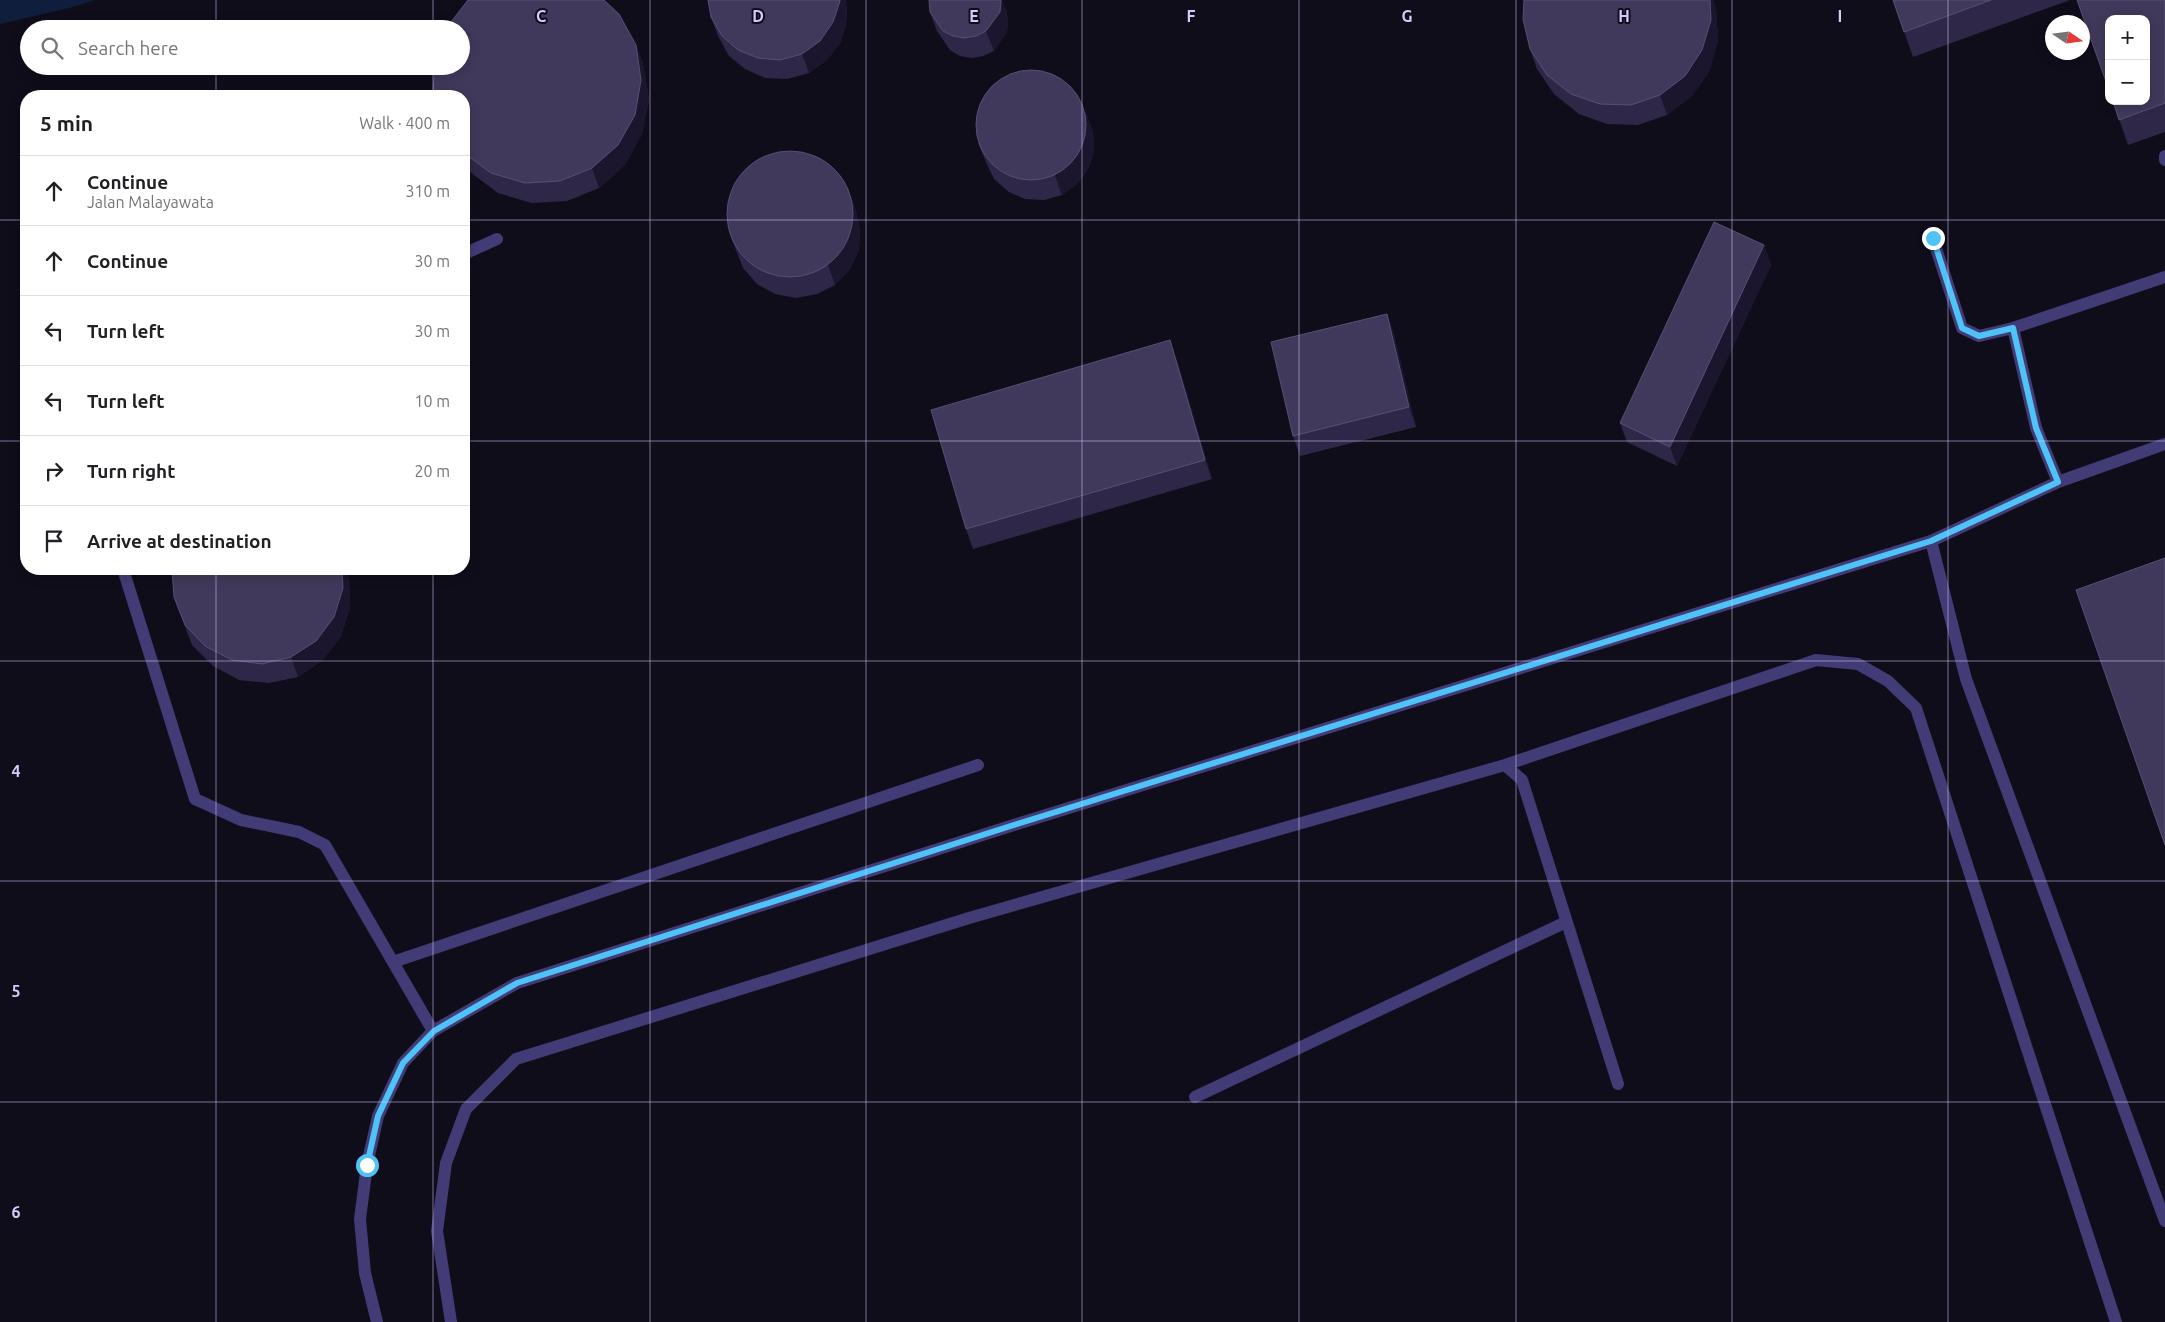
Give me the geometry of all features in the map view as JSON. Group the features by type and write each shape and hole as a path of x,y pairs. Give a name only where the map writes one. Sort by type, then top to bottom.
{"street":[{"path":"1933,238 1962,328 1979,336 2013,328 2165,278"},
{"path":"470,251 497,239"},
{"path":"2013,328 2036,428 2058,482"},
{"path":"376,1322 365,1273 360,1219 367,1165 378,1116 403,1063 434,1031 517,983 1017,824 1931,541 2058,482 2165,444"},
{"path":"1931,541 1966,679 2165,1221"},
{"path":"125,575 195,800 241,820 299,832 325,845 434,1031"},
{"path":"451,1322 437,1231 446,1163 466,1109 516,1059 969,918 1505,765 1816,660 1858,664 1888,681 1916,708 2116,1322"},
{"path":"393,962 978,765"},
{"path":"1505,765 1522,780 1618,1084"},
{"path":"1194,1097 1566,922"}],"water":[{"path":"0,0 95,0 0,24"}],"building":[{"path":"468,0 604,0 619,14 636,45 641,80 635,115 618,145 592,168 560,181 525,183 491,173 470,157 470,90 433,90 434,75 470,75 470,20 452,20"},
{"path":"708,0 840,1 833,22 820,41 802,54 780,60 758,58 738,50 722,36 711,17"},
{"path":"929,0 1001,0 1000,12 986,31 976,36 964,38 953,36 943,31 930,12"},
{"path":"1524,0 1710,0 1711,20 1702,50 1685,76 1660,95 1631,105 1600,104 1571,94 1547,75 1530,49 1523,19"},
{"path":"1893,0 1991,0 1904,32"},
{"path":"2077,0 2165,0 2165,103 2119,120 2114,105 2150,105 2150,15 2105,15 2105,79 2090,37 2090,15 2082,15"},
{"path":"1031,70 1052,74 1070,86 1082,104 1086,125 1082,146 1070,164 1052,176 1031,180 1010,176 992,164 980,146 976,125 980,104 992,86 1010,74"},
{"path":"790,151 814,156 825,161 835,169 843,179 848,190 853,214 848,238 843,249 835,259 825,267 814,272 790,277 766,272 755,267 745,259 737,249 732,238 727,214 732,190 737,179 745,169 755,161 766,156"},
{"path":"1714,222 1764,245 1670,447 1620,423"},
{"path":"1387,314 1409,407 1293,436 1271,342"},
{"path":"1170,340 1205,460 966,529 931,410"},
{"path":"2165,558 2165,845 2076,590"},
{"path":"172,575 342,575 343,588 334,617 316,641 291,657 262,664 232,660 205,646 185,625 174,597"}],"route":[{"path":"367,1165 378,1116 403,1063 434,1031 517,983 1017,824 1931,541 2058,482 2036,428 2020,366 2013,328 1979,336 1962,328 1933,238"}]}
